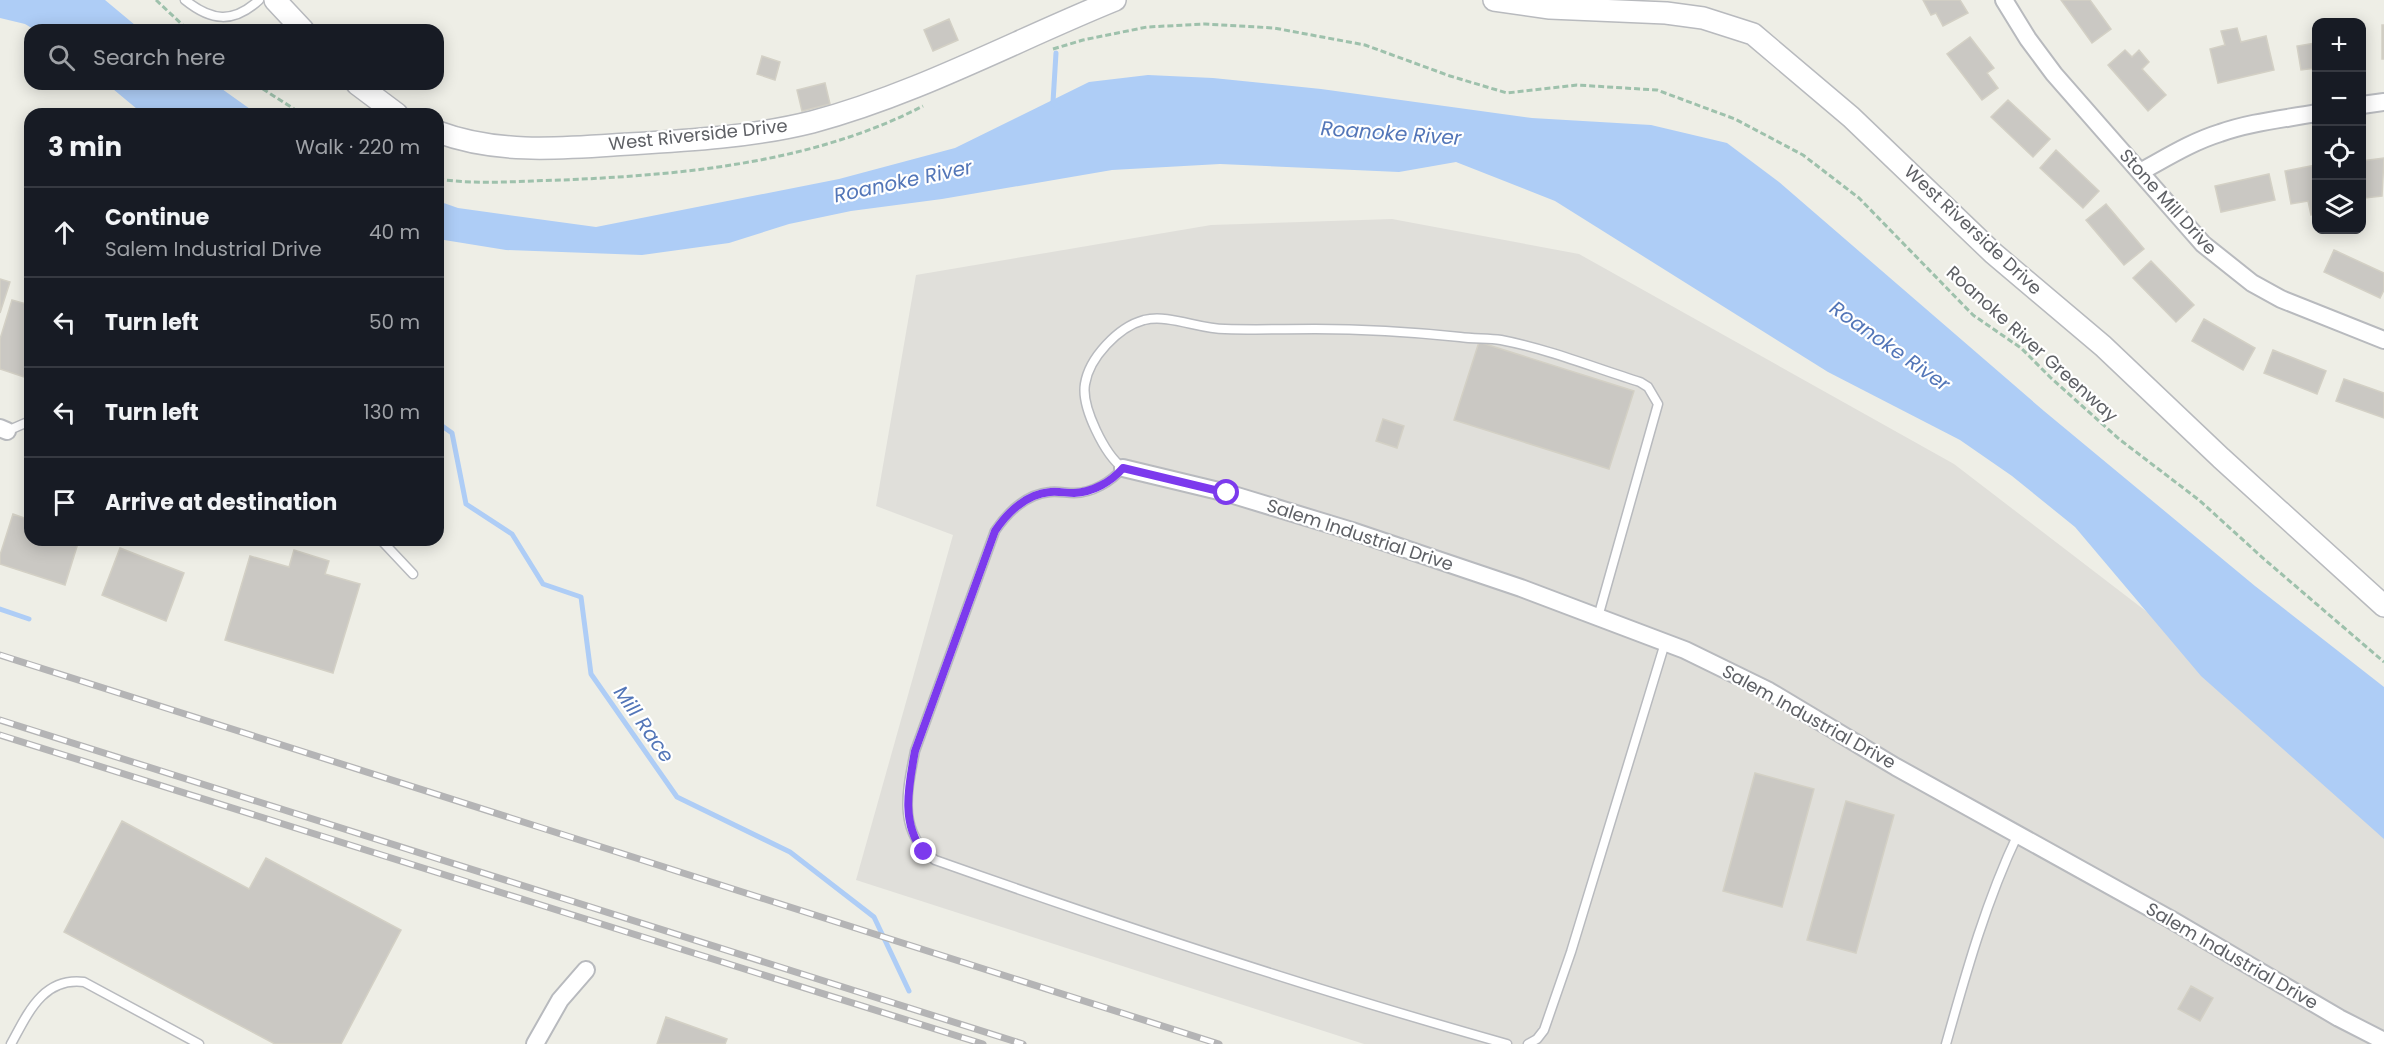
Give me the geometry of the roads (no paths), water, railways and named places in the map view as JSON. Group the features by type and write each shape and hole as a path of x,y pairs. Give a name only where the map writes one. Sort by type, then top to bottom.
{"street":[{"path":"274,0 297,24"},
{"name":"West Riverside Drive","path":"444,134 485,144 522,148 585,147 686,140 756,132 799,124 860,107 908,89 1115,0"},
{"name":"West Riverside Drive","path":"1494,0 1550,8 1666,13 1703,18 1753,34 1851,117 1993,253 2103,346 2230,466 2384,606"},
{"name":"Stone Mill Drive","path":"2004,0 2028,39 2054,74 2203,244 2252,283 2281,299 2384,340"},
{"path":"365,90 390,108"},
{"path":"2366,104 2384,102"},
{"path":"2140,172 2187,146 2220,133 2312,114"},
{"name":"Salem Industrial Drive","path":"1123,468 1227,493 1352,531 1521,588 1665,643 1768,691 1896,767 2170,919 2339,1018 2384,1041"},
{"path":"535,1044 561,1000 586,970"}],"lane":[{"path":"185,0 206,14 228,17 241,14 259,0"},
{"path":"1507,1044 1407,1016 1213,956 935,860 916,843 910,829 908,815 915,751 995,531 1011,511 1032,497 1049,492 1076,493 1093,489 1105,483 1123,468 1106,450 1085,402 1084,388 1087,374 1096,358 1131,325 1146,320 1165,320 1219,329 1317,329 1420,333 1499,340 1640,382 1648,387 1658,404 1598,617"},
{"path":"4,429 24,423"},
{"path":"387,546 413,574"},
{"path":"1528,1044 1537,1039 1544,1030 1560,985 1665,643"},
{"path":"1946,1044 1998,875 2018,834"},
{"path":"11,1044 38,1000 47,990 61,983 74,981 84,982 199,1044"}],"water":[{"path":"0,0 105,0 134,24 25,24 0,18"},
{"name":"Roanoke River","path":"1148,75 1213,78 1321,89 1532,118 1651,125 1727,143 1779,182 2044,411 2255,586 2384,687 2384,839 2201,676 2075,527 2012,476 1960,440 1828,372 1555,201 1456,162 1399,172 1220,164 1112,170 942,199 851,211 789,224 729,243 642,255 506,250 444,240 444,203 458,208 596,227 839,179 955,148 1089,82"},
{"path":"114,90 223,90 249,108 136,108"}],"waterway":[{"path":"1056,53 1053,102 1058,107"},
{"name":"Mill Race","path":"444,427 452,433 466,504 512,534 543,584 581,597 591,674 677,797 790,852 874,917 909,991"},
{"name":"Mill Race","path":"0,609 29,619"}],"railway":[{"path":"0,655 1219,1044"},
{"path":"0,720 1023,1044"},
{"path":"0,735 983,1044"}]}
